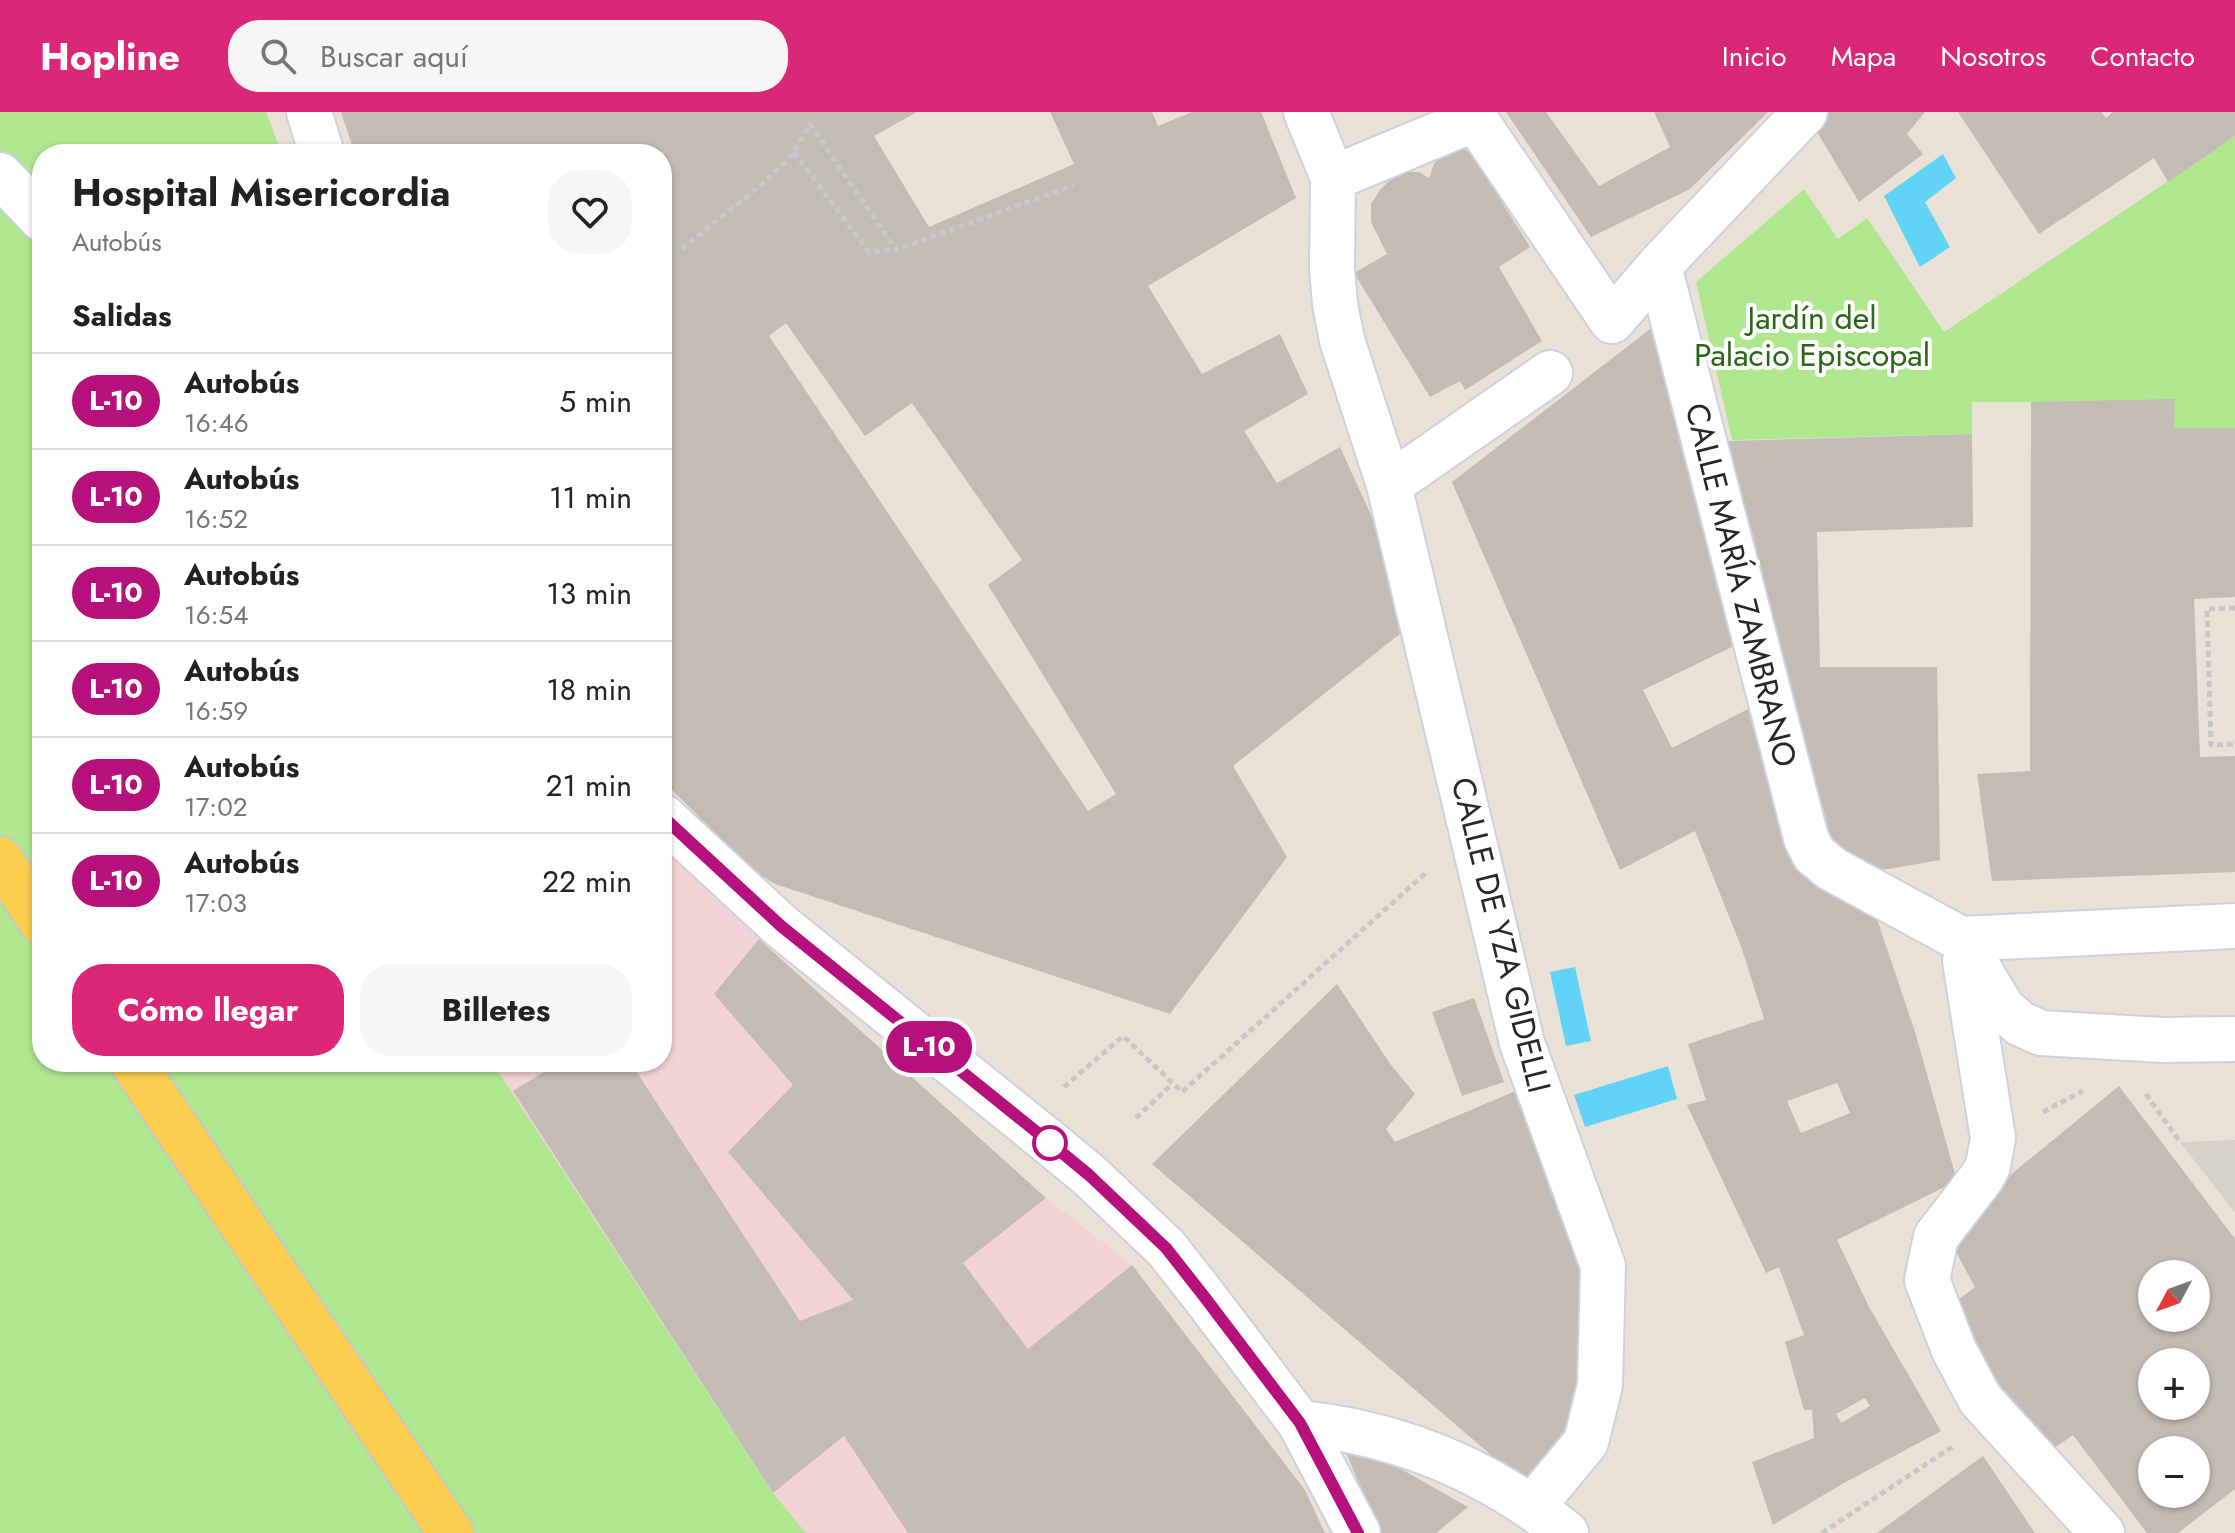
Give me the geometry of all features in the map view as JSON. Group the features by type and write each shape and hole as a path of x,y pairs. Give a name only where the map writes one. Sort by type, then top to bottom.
{"main road":[{"path":"0,859 32,908"},
{"path":"139,1072 451,1533"}],"street":[{"path":"309,112 319,144"},
{"path":"1306,112 1333,178 1475,119 1612,321 1659,266 1805,112"},
{"path":"0,175 32,209"},
{"name":"CALLE DE YZA GIDELLI","path":"1333,178 1332,269 1342,340 1389,485 1522,1043 1603,1266 1600,1385 1586,1442 1533,1506"},
{"name":"CALLE MARÍA ZAMBRANO","path":"1659,266 1806,838 1814,854 1832,869 1961,939"},
{"path":"1389,485 1550,373"},
{"path":"672,825 781,926 1049,1142 1166,1248 1300,1423 1358,1533"},
{"path":"1961,939 2235,926"},
{"path":"1961,939 2003,1009 2021,1024 2041,1033 2162,1040 2235,1039"},
{"path":"1961,939 1993,1138 1988,1166 1982,1177 1936,1237 1927,1280 1963,1368 1980,1399 2102,1533"},
{"path":"1300,1423 1387,1439 1436,1454 1533,1506 1566,1533"}],"path":[{"path":"682,249 774,174 794,152 810,124 896,250"},
{"path":"794,152 869,252 896,250 1074,185"},
{"path":"2235,608 2207,609 2211,745 2235,744"},
{"path":"1075,1076 1123,1036 1182,1092 1473,832"},
{"path":"1136,1118 1172,1084"},
{"path":"1993,1138 2087,1089"},
{"path":"2145,1092 2180,1142"},
{"path":"1822,1533 1996,1418"}],"shaded area":[{"path":"672,851 759,939 1046,1198 1132,1265 1304,1490 1325,1533 806,1533 773,1493 499,1072 672,1072"},
{"path":"2235,1140 2235,1213 2180,1142"}],"green space":[{"path":"0,112 266,112 278,144 32,144 32,1072 499,1072 773,1493 806,1533 0,1533"},
{"name":"Jardín del Palacio Episcopal","path":"2235,136 2235,428 2174,428 2031,402 1972,402 1972,434 1732,440 1696,282 1804,189 1838,239 1867,218 1944,332"}],"water":[{"path":"1943,154 1956,178 1925,202 1950,247 1920,267 1884,196"},
{"path":"1575,967 1591,1041 1566,1046 1550,972"},
{"path":"1668,1066 1677,1099 1585,1127 1574,1095"}],"building":[{"path":"341,112 917,112 874,136 929,227 1074,164 1050,112 1152,112 1158,126 1192,112 1261,112 1296,198 1148,286 1202,374 1280,334 1308,394 1244,431 1277,483 1340,447 1376,526 1401,633 1233,766 1287,857 1170,1014 775,884 752,870 672,790 672,144 352,144","holes":["786,323 865,436 912,403 1022,560 988,585 1116,794 1088,811 769,336"]},
{"path":"1506,112 1546,112 1599,186 1670,147 1654,112 1768,112 1690,189 1591,237"},
{"path":"1813,112 1925,112 1907,134 1923,154 1859,202 1808,117"},
{"path":"1958,112 2101,112 2106,118 2113,112 2235,112 2235,136 2168,182 2154,158 2039,234"},
{"path":"1461,147 1472,154 1530,247 1499,267 1542,341 1465,390 1460,381 1430,397 1354,273 1387,254 1371,222 1371,204 1380,190 1390,180 1408,172 1419,172 1429,178 1434,164 1444,152"},
{"path":"1654,326 1730,577 1716,587 1742,642 1643,690 1672,748 1750,708 1778,788 1770,791 1799,865 1874,910 1916,1035 1957,1181 1837,1240 1869,1307 1941,1431 1773,1525 1752,1462 1814,1438 1812,1410 1804,1410 1785,1342 1804,1335 1779,1267 1766,1273 1687,1105 1706,1100 1688,1044 1764,1019 1742,949 1695,831 1620,870 1452,482","holes":["1837,1083 1850,1113 1801,1133 1787,1101","1865,1398 1870,1406 1841,1423 1836,1414"]},
{"path":"2175,399 2174,428 2235,428 2235,597 2194,599 2200,757 2235,756 2235,872 1992,881 1977,774 2030,771 2031,402"},
{"path":"1972,434 1973,527 1817,532 1820,667 1937,667 1940,860 1871,872 1809,828 1726,441"},
{"path":"759,939 1046,1198 963,1263 1028,1349 1132,1265 1305,1490 1325,1533 908,1533 844,1436 773,1493 513,1091 544,1072 637,1072 800,1321 853,1300 728,1152 793,1085 714,994"},
{"path":"1337,984 1391,1065 1415,1094 1386,1129 1395,1142 1518,1090 1588,1261 1582,1416 1533,1491 1152,1164"},
{"path":"1474,998 1504,1082 1462,1096 1432,1012"},
{"path":"2119,1086 2235,1239 2235,1489 2178,1533 2147,1533 2073,1435 2050,1451 1960,1334 1950,1306 1975,1287 1950,1241 1981,1199"},
{"path":"1344,1447 1394,1465 1468,1507 1436,1533 1379,1533"},
{"path":"1983,1456 2035,1533 1877,1533"}],"bus line":[{"name":"L-10","path":"672,825 781,926 1089,1175 1166,1248 1300,1423 1358,1533"}]}
